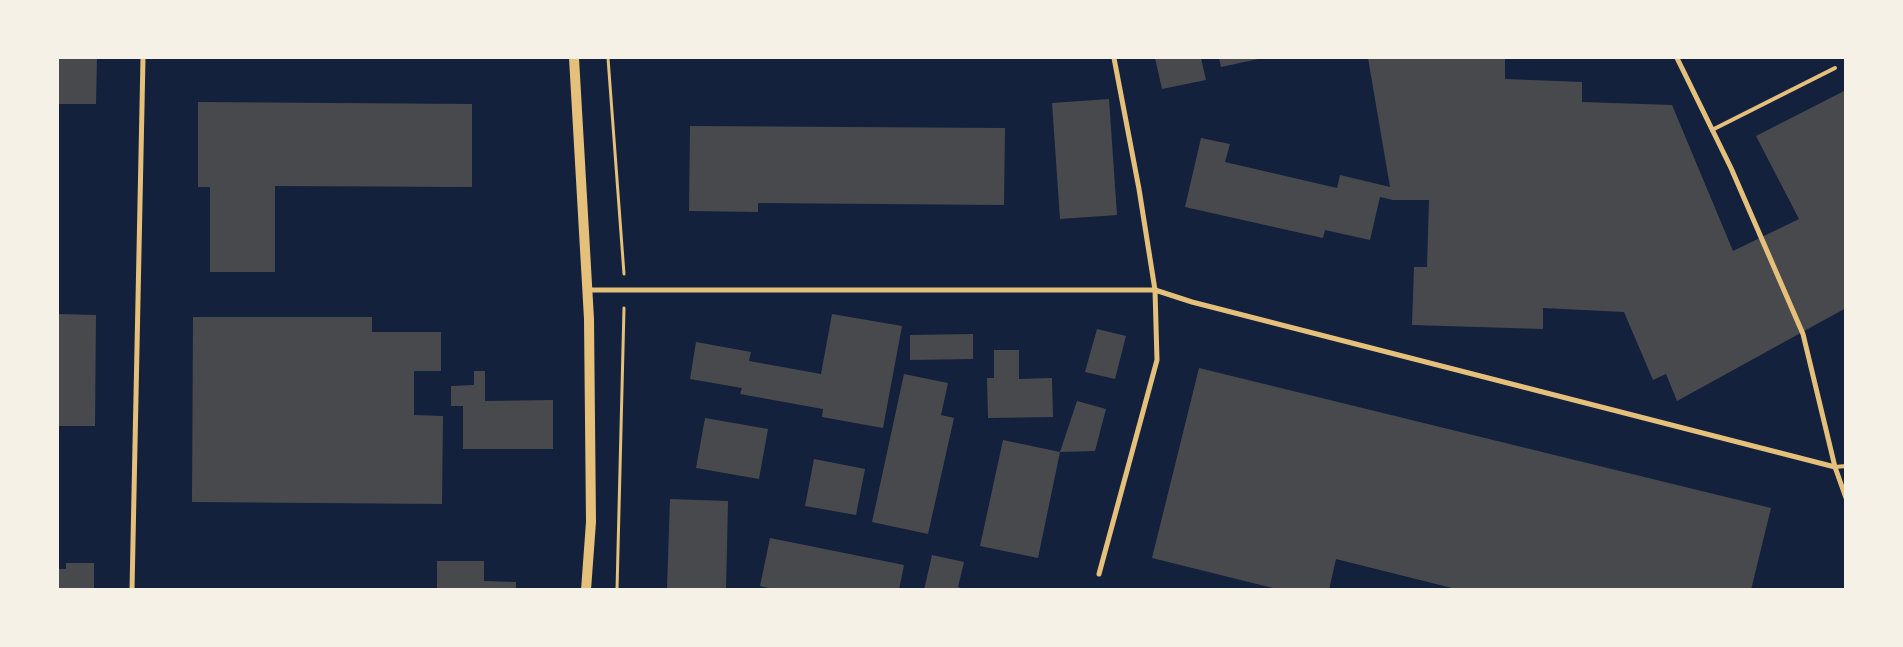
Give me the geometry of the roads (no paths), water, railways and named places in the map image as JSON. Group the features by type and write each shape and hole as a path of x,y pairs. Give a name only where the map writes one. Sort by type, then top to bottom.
{"main road":[{"path":"574,58 589,319 591,522 586,590"}],"street":[{"path":"132,590 142,58"},
{"path":"1099,574 1157,360 1155,290 1140,189 1114,58"},
{"path":"1677,58 1731,168 1803,334 1835,467 1846,498"},
{"path":"587,290 1155,290 1192,302 1835,467"}],"lane":[{"path":"1712,130 1835,68"},
{"path":"1835,467 1846,466"}]}
